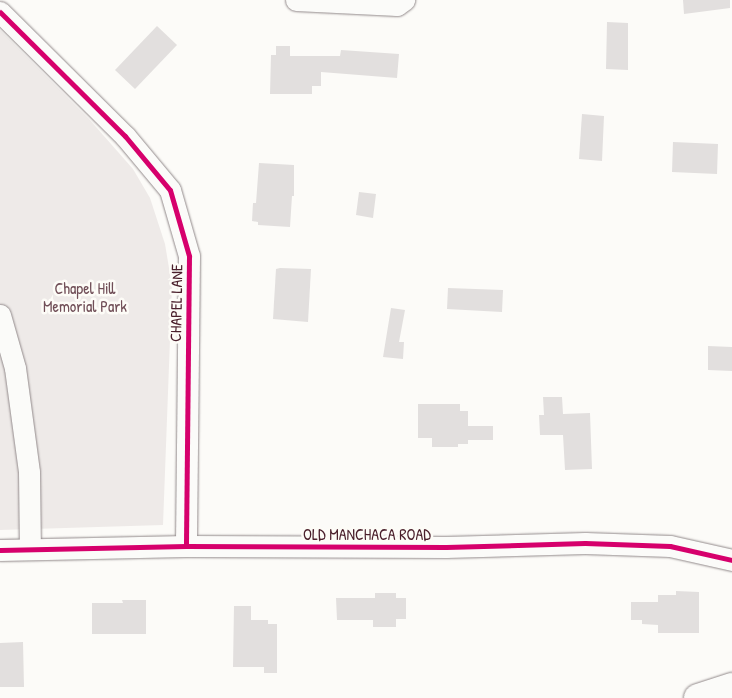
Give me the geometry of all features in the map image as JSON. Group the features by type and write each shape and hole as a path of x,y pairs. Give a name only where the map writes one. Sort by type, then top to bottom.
{"main road":[{"path":"698,698 732,687"}],"street":[{"path":"296,0 397,5 404,0"},
{"name":"CHAPEL LANE","path":"0,12 125,136 170,190 189,256 186,546"},
{"path":"0,316 15,368 29,472 30,549"},
{"name":"OLD MANCHACA ROAD","path":"0,550 186,546 446,547 585,544 670,546 732,560"}],"green space":[{"name":"Chapel Hill Memorial Park","path":"0,30 89,119 133,169 150,198 165,244 172,286 163,525 0,530"}],"building":[{"path":"683,0 730,0 730,8 684,14"},
{"path":"607,22 628,23 628,70 606,69"},
{"path":"157,26 177,45 135,89 115,70"},
{"path":"276,46 290,46 290,56 340,56 341,50 399,54 397,78 321,72 321,86 312,86 312,94 270,94 271,55 276,55"},
{"path":"582,114 604,116 602,161 579,159"},
{"path":"673,142 718,144 717,174 672,172"},
{"path":"259,163 294,165 294,196 292,196 290,227 258,225 258,222 252,221 253,203 256,203"},
{"path":"359,192 376,194 373,218 356,215"},
{"path":"276,269 311,269 308,322 273,319"},
{"path":"448,288 503,290 502,312 447,309"},
{"path":"391,308 405,310 399,342 404,342 403,359 383,357"},
{"path":"708,346 732,347 732,371 708,370"},
{"path":"543,397 562,397 563,414 590,413 592,469 565,470 563,435 540,435 539,415 544,415"},
{"path":"418,404 460,404 460,411 468,411 468,426 493,426 493,440 468,440 468,444 458,444 458,447 432,447 432,438 418,438"},
{"path":"676,591 699,592 699,633 658,633 658,625 642,624 642,620 631,620 631,602 658,602 658,595 676,595"},
{"path":"375,593 396,593 396,598 406,598 406,619 396,619 396,627 373,627 373,620 337,620 336,598 375,598"},
{"path":"122,600 146,600 146,634 92,634 92,603 123,603"},
{"path":"234,606 251,606 251,620 268,620 268,624 277,624 277,673 264,673 264,667 233,667"},
{"path":"23,642 24,687 0,687 0,643"}],"cycle path":[{"path":"0,12 125,136 170,190 189,256 186,546"},
{"path":"0,550 186,546 446,547 585,543 670,546 732,560"}]}
